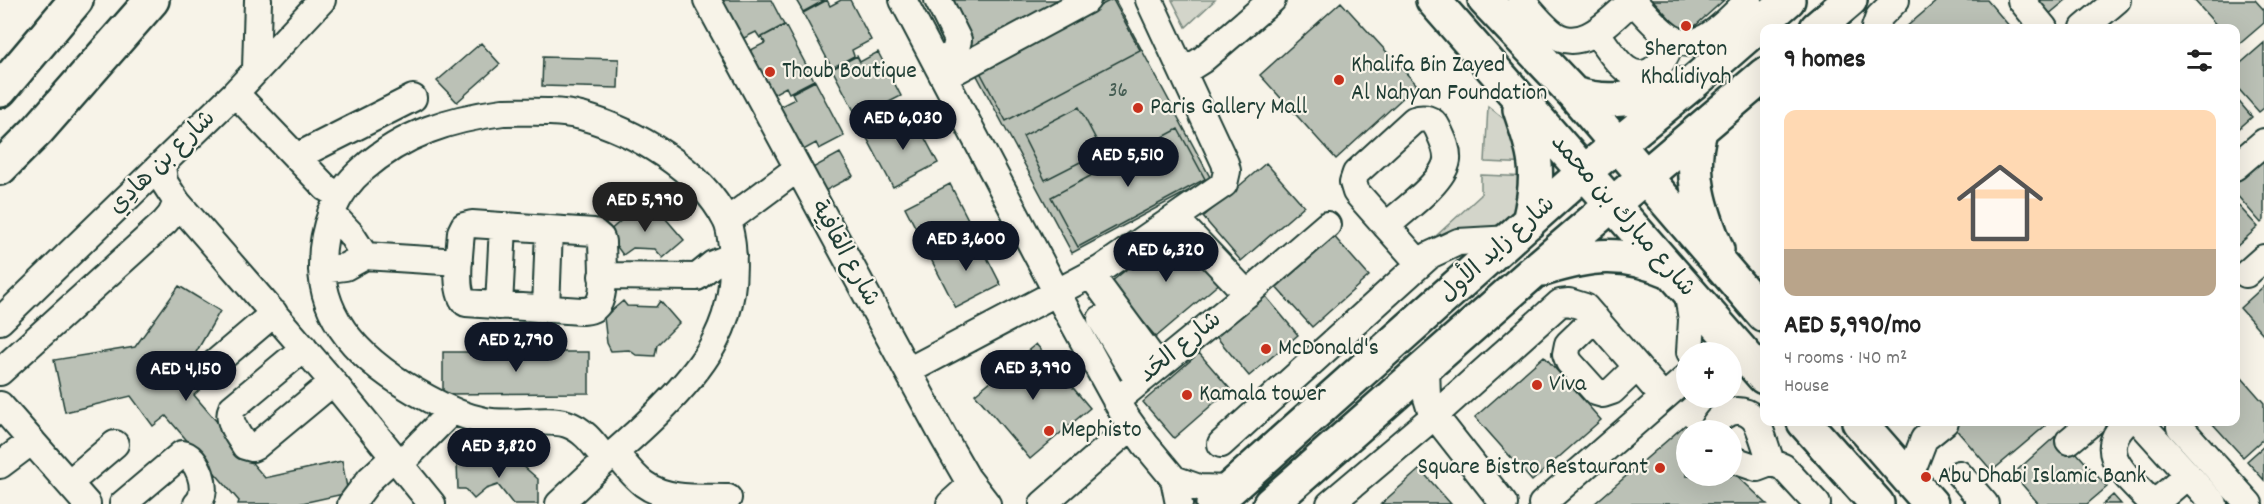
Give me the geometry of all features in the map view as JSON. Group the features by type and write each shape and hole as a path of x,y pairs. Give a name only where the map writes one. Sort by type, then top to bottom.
{"main road":[{"path":"0,90 76,0"},
{"path":"0,168 152,0"},
{"name":"شارع مبارك بن محمد","path":"1433,0 1679,280 1752,373"},
{"name":"شارع مبارك بن محمد","path":"1485,0 1574,94 1760,310"},
{"name":"شارع زايد الأول","path":"1760,24 1788,0"},
{"path":"1823,24 1850,0"},
{"name":"شارع زايد الأول","path":"1222,496 1583,173 1760,24"},
{"name":"شارع زايد الأول","path":"1270,504 1533,272 1760,78"},
{"path":"1574,94 1591,100 1616,101 1695,81"},
{"path":"1515,93 1536,162 1536,187 1520,231"},
{"path":"1700,131 1695,152 1695,179 1702,213 1726,272"},
{"path":"1533,272 1592,256 1613,255 1652,263 1679,280"},
{"path":"1808,426 1877,504"},
{"path":"1870,433 1931,504"}],"street":[{"path":"256,69 258,0"},
{"name":"شارع بن هادِي","path":"0,321 235,93 322,0"},
{"name":"شارع القافِية","path":"707,0 908,371 979,495"},
{"path":"903,0 1116,401 1131,427 1174,479 1179,504"},
{"path":"938,0 958,40 955,52 941,70"},
{"path":"941,70 1087,0"},
{"path":"908,371 1091,275 1224,184 1227,171 1149,0"},
{"path":"1183,72 1202,60 1272,0"},
{"path":"1521,0 1551,33 1559,37 1578,40 1596,32 1633,0 1666,27 1689,42 1707,37 1749,0"},
{"path":"2021,0 2041,24"},
{"path":"2089,24 2117,0"},
{"path":"1596,32 1620,64 1630,72 1637,74 1653,71 1668,53 1666,27"},
{"path":"296,157 408,89 429,128"},
{"path":"235,93 326,188 365,256"},
{"path":"560,504 610,456 677,393 716,341 732,295 733,256 727,221 705,190 678,165 650,145 611,126 578,116 504,112 466,117 429,128 393,147 362,169 335,205 325,229 322,270 328,301 340,327 367,359 411,389 452,411 482,421 567,424 582,432 610,456 642,483 660,493 728,498"},
{"path":"2240,163 2264,142"},
{"path":"162,165 164,182 177,202 333,382 399,463 424,501"},
{"path":"727,221 798,168"},
{"path":"0,372 165,222 177,202"},
{"path":"1176,219 1246,294"},
{"path":"472,224 549,229 590,231 598,234 602,242 602,276 600,301 593,309 581,311 471,305 462,300 459,290 459,262 460,232 464,226 472,224"},
{"name":"شارع الحَد","path":"1116,401 1327,225"},
{"path":"1386,225 1419,263"},
{"path":"499,306 503,226"},
{"path":"546,309 549,229"},
{"path":"1221,444 1274,398 1419,263 1438,249 1458,242 1520,231"},
{"path":"322,270 345,267 365,256 459,262"},
{"path":"697,277 713,264 733,256"},
{"path":"1091,275 1149,374"},
{"path":"602,276 697,277 713,290 732,295"},
{"path":"1679,280 1692,320 1691,342"},
{"path":"1330,504 1434,416 1560,303 1578,303 1585,307 1663,397"},
{"path":"214,364 274,313"},
{"path":"1595,318 1568,345 1566,354 1569,362 1596,392 1603,394 1612,392 1636,367"},
{"path":"1101,319 1149,374"},
{"path":"304,348 232,408 231,421 244,446 256,447 333,382"},
{"path":"1426,366 1428,404 1434,416 1504,504"},
{"path":"1552,501 1676,384"},
{"path":"1270,453 1274,398"},
{"path":"0,405 87,504"},
{"path":"352,503 370,479 399,463 452,411"},
{"path":"1718,420 1726,413 1733,411 1746,413 1757,423 1769,456 1768,461 1757,468 1742,463"},
{"path":"1909,478 1924,439 1940,426"},
{"path":"2069,441 2087,426"},
{"path":"2123,426 2114,435 2112,452 2119,466 2153,504 2201,489 2220,471"},
{"path":"2144,426 2201,489"},
{"path":"1043,504 1131,427"},
{"path":"2180,427 2249,504"},
{"path":"1870,433 1924,439"},
{"path":"0,465 32,441"},
{"path":"69,483 115,444"},
{"path":"123,504 182,454 187,454 192,458 203,483 203,497 197,504"},
{"path":"1768,461 1783,467 1817,504"},
{"path":"1959,474 1985,504"},
{"path":"1174,479 1222,496"},
{"path":"950,504 979,495"}],"shaded area":[{"path":"1172,0 1215,0 1186,27"},
{"path":"1488,106 1518,130 1533,164 1485,162"},
{"path":"1481,175 1533,177 1518,209 1477,240 1425,246 1481,195"}],"building":[{"path":"716,0 771,0 784,25 760,38 756,32 738,41"},
{"path":"796,0 825,0 803,12"},
{"path":"827,0 830,6 841,0 850,0 871,40 852,50 854,56 832,68 803,13"},
{"path":"945,0 1072,0 972,52"},
{"path":"1106,0 1115,0 1211,179 1072,253 974,70"},
{"path":"1111,0 1140,50 1006,121 979,70"},
{"name":"Sheraton Khalidiyah","path":"1653,0 1724,0 1685,35"},
{"path":"1938,0 1987,0 2008,24 1910,24"},
{"path":"2035,0 2066,0 2048,15"},
{"path":"2194,0 2255,0 2264,10 2264,23 2240,44 2240,24 2215,24"},
{"name":"Khalifa Bin Zayed Al Nahyan Foundation","path":"1341,2 1417,85 1336,159 1260,75"},
{"path":"785,25 814,80 789,93 786,87 768,97 745,53 765,43 762,37"},
{"path":"481,43 500,64 457,102 437,81"},
{"path":"2264,43 2264,108 2259,112 2240,91 2240,64"},
{"path":"878,52 901,96 881,106 884,111 861,124 832,69 857,56 860,62"},
{"path":"543,57 619,59 618,88 542,86"},
{"path":"815,81 844,136 819,149 816,143 798,153 775,109 795,99 792,93"},
{"path":"2240,103 2252,117 2240,128"},
{"path":"1079,107 1102,151 1045,180 1023,136"},
{"path":"912,114 938,163 893,187 867,138"},
{"path":"1178,129 1205,179 1078,247 1051,197"},
{"path":"840,153 853,176 821,193 809,170"},
{"path":"2264,156 2264,220 2261,223 2240,199 2240,178"},
{"path":"1266,163 1304,206 1241,261 1203,217"},
{"path":"950,184 975,233 930,256 905,207"},
{"path":"2240,207 2258,227 2240,243"},
{"path":"633,210 660,212 684,240 663,258 655,249 633,248 623,255 607,233"},
{"path":"1176,228 1221,282 1156,337 1110,283"},
{"path":"1331,233 1369,276 1312,327 1273,284"},
{"path":"976,236 1001,285 956,308 931,259"},
{"path":"179,286 220,311 191,361 208,382 194,395 265,478 342,461 348,493 298,504 238,504 239,501 166,416 153,426 131,396 65,412 54,360 135,347"},
{"path":"2264,286 2264,335 2240,308"},
{"path":"1263,293 1298,335 1249,376 1214,334"},
{"path":"623,301 627,306 656,307 660,301 679,323 657,345 655,356 636,355 629,350 611,351 607,343 604,317"},
{"path":"1036,344 1090,408 1030,459 975,394"},
{"path":"443,352 589,352 589,393 443,394"},
{"name":"Kamala tower","path":"1199,353 1230,389 1174,438 1143,402"},
{"path":"1544,356 1601,420 1532,481 1475,417"},
{"path":"2240,376 2264,403 2264,438 2243,457 2215,426 2240,426"},
{"path":"1953,426 2045,426 1992,471"},
{"path":"1676,433 1676,486 1742,486 1742,480 1767,504 1594,504"},
{"path":"2059,433 2107,487 2087,504 2039,504 2013,474"},
{"path":"2264,446 2264,480 2247,461"},
{"path":"478,457 513,457 538,479 538,504 513,504 498,485 486,489 474,499 465,489 458,489 457,463 473,463"},
{"path":"1420,469 1451,504 1381,504"},
{"path":"2113,495 2121,504 2103,504"}],"place":[{"name":"Sheraton Khalidiyah","path":"1686,26"},
{"name":"Thoub Boutique","path":"770,72"},
{"name":"Khalifa Bin Zayed Al Nahyan Foundation","path":"1339,80"},
{"name":"Paris Gallery Mall","path":"1138,108"},
{"name":"McDonald's","path":"1266,349"},
{"name":"Viva","path":"1537,385"},
{"name":"Kamala tower","path":"1187,395"},
{"name":"Mephisto","path":"1049,431"},
{"name":"Square Bistro Restaurant","path":"1660,468"},
{"name":"Abu Dhabi Islamic Bank","path":"1926,477"}]}
